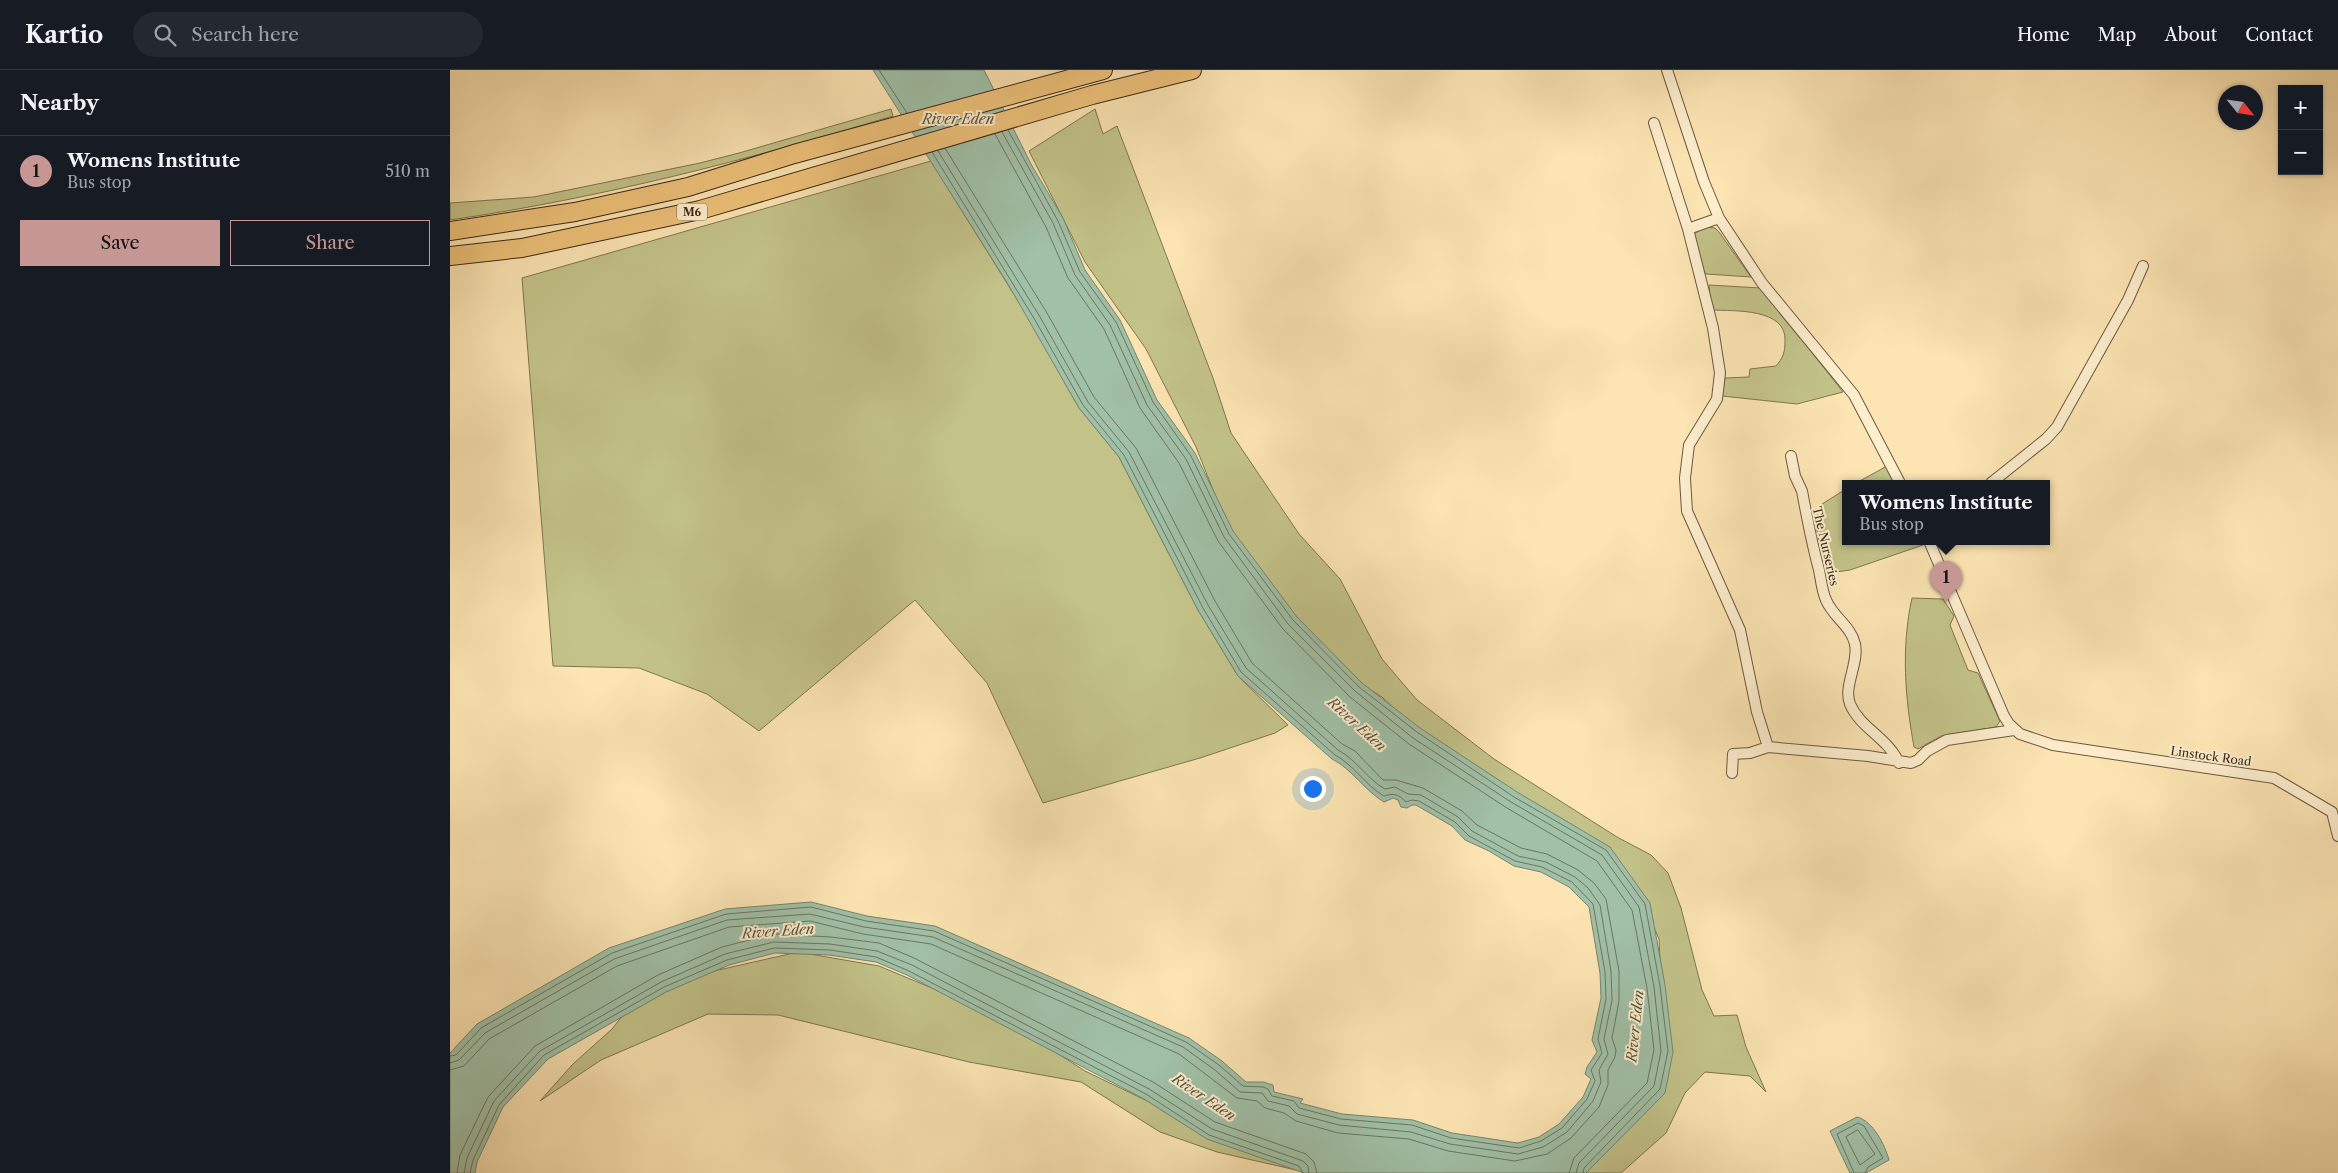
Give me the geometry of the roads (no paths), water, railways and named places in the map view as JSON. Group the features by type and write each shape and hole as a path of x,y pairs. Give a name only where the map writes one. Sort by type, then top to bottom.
{"highway":[{"name":"M6","path":"450,231 575,212 688,187 794,154 1103,70"},
{"name":"M6","path":"450,256 522,248 700,210 1092,95 1192,70"}],"street":[{"path":"1667,70 1704,182 1719,218 1762,283 1854,395 1898,480"},
{"path":"1654,123 1688,229 1713,328 1720,373 1717,399 1689,445 1685,478 1687,511 1740,630 1757,712 1768,747"},
{"path":"1688,229 1719,218"},
{"path":"1995,480 2046,439 2057,427 2128,300 2143,266"},
{"name":"The Nurseries","path":"1791,456 1795,476 1802,491 1826,600 1838,618 1850,629 1855,644 1857,659 1851,680 1849,702 1857,717 1884,741 1899,763"},
{"path":"1732,773 1733,754 1750,753 1768,747 1868,756 1899,763 1911,763 1927,751 1948,740 2014,730 2004,716 1931,545"},
{"name":"Linstock Road","path":"2014,730 2053,745 2274,778 2332,812 2338,836"}],"water":[{"name":"River Eden","path":"873,70 984,70 1031,164 1063,218 1085,270 1120,320 1157,400 1195,453 1233,531 1297,617 1362,683 1420,728 1517,792 1610,847 1650,903 1665,985 1673,1052 1665,1093 1586,1173 1304,1173 1207,1139 1144,1099 907,975 876,962 829,955 775,953 729,965 666,992 548,1059 503,1107 477,1162 475,1173 450,1173 450,1053 477,1024 609,948 725,909 811,902 867,916 935,926 1189,1038 1222,1061 1246,1082 1263,1082 1273,1085 1274,1092 1303,1099 1300,1103 1342,1114 1413,1120 1452,1133 1518,1143 1539,1137 1559,1124 1583,1097 1591,1079 1585,1074 1587,1067 1597,1052 1592,1040 1601,998 1600,973 1589,907 1569,887 1541,872 1514,866 1489,851 1465,840 1452,826 1416,805 1407,808 1401,807 1398,800 1393,798 1384,802 1370,792 1346,768 1332,759 1238,676 1198,610 1119,457 1079,408 1008,284"},
{"path":"1857,1117 1868,1123 1878,1134 1889,1160 1866,1173 1850,1173 1830,1131"}],"place":[{"name":"Womens Institute","path":"1946,602"}]}
